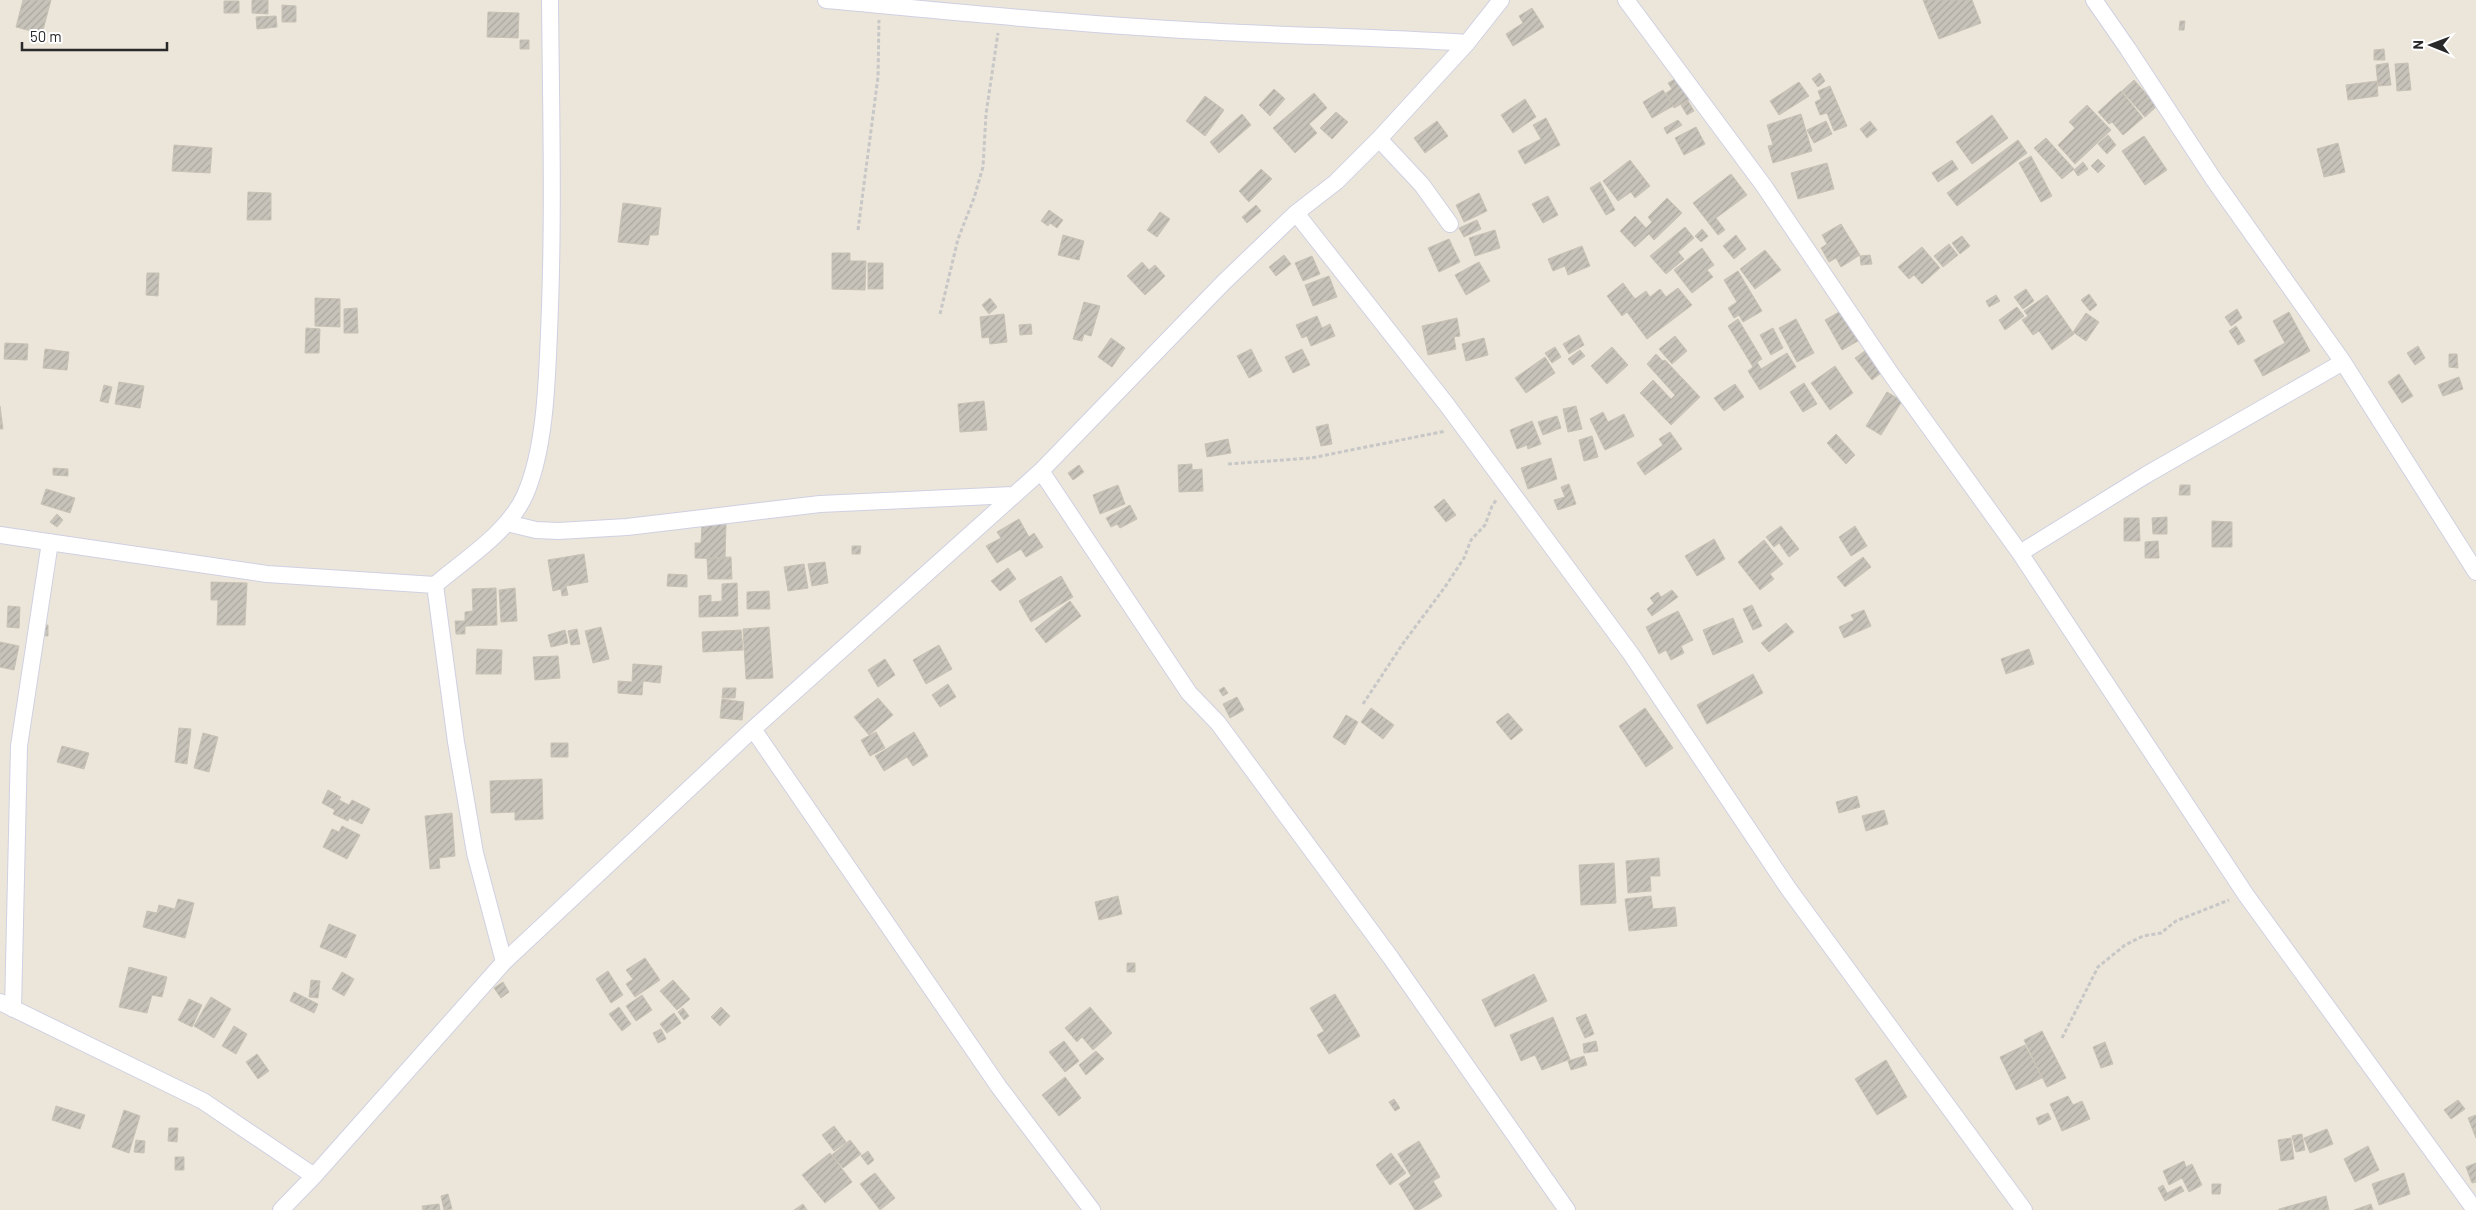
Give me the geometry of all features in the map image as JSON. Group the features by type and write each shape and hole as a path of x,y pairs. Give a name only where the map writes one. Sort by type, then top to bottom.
{"street":[{"path":"0,535 267,574 435,585 507,523 524,496 535,466 546,392 553,240 550,0"},
{"path":"826,0 1001,17 1204,31 1387,37 1467,43"},
{"path":"281,1210 314,1176 504,962 752,729 1041,470 1223,283 1296,213 1336,182 1379,139 1467,43 1501,0"},
{"path":"1626,0 1764,186 1891,374 2020,554 2246,895 2475,1210"},
{"path":"2094,0 2128,48 2214,180 2343,362 2476,572"},
{"path":"1379,139 1422,185 1450,224"},
{"path":"1296,213 1379,316 1631,654 1788,888 2024,1210"},
{"path":"2020,554 2146,475 2343,362"},
{"path":"1041,470 1189,693 1218,723 1333,880 1567,1210"},
{"path":"507,523 536,530 627,527 820,504 1013,495"},
{"path":"50,542 19,746 6,1006 203,1101 314,1176"},
{"path":"435,585 456,742 475,853 504,962"},
{"path":"752,729 999,1086 1092,1210"}],"path":[{"path":"858,230 878,76 879,5"},
{"path":"940,314 958,239 974,198 983,167 986,114 1001,17"},
{"path":"1228,464 1311,458 1464,428"},
{"path":"1363,704 1404,642 1464,558 1471,540 1484,526 1492,506 1507,487"},
{"path":"2062,1038 2098,967 2125,944 2143,936 2160,933 2176,921 2246,895"}],"building":[{"path":"23,0 51,0 42,34 16,27"},
{"path":"252,0 268,0 268,14 252,13"},
{"path":"1923,0 1972,0 1981,23 1939,39"},
{"path":"224,1 239,1 239,13 224,13"},
{"path":"282,5 296,6 296,22 282,22"},
{"path":"1532,8 1544,27 1513,46 1506,34 1523,23 1519,16"},
{"path":"488,12 519,13 518,38 487,37"},
{"path":"276,16 277,27 257,29 256,17"},
{"path":"2180,21 2185,21 2184,30 2179,30"},
{"path":"520,40 529,40 529,49 520,49"},
{"path":"2384,49 2385,60 2374,60 2374,50"},
{"path":"2388,63 2391,85 2378,86 2376,65"},
{"path":"2408,63 2411,90 2397,91 2395,64"},
{"path":"1820,73 1825,81 1818,87 1812,79"},
{"path":"1682,75 1694,97 1674,108 1666,93 1672,89 1668,83"},
{"path":"2134,80 2157,106 2145,117 2122,91"},
{"path":"2377,81 2378,96 2348,100 2346,85"},
{"path":"1799,82 1809,96 1779,115 1770,101"},
{"path":"1830,86 1847,126 1834,131 1827,113 1820,115 1815,102 1821,99 1818,91"},
{"path":"1274,89 1285,99 1270,116 1259,105"},
{"path":"1663,90 1673,106 1652,118 1643,102"},
{"path":"2121,91 2143,118 2123,135 2112,122 2109,124 2098,112"},
{"path":"1314,93 1327,108 1309,124 1317,133 1295,153 1273,128"},
{"path":"1205,96 1224,110 1205,136 1186,121"},
{"path":"1525,99 1536,117 1513,133 1501,115"},
{"path":"1688,101 1694,111 1687,115 1681,105"},
{"path":"2087,105 2111,130 2075,164 2058,145 2075,128 2069,122"},
{"path":"1336,112 1348,122 1332,139 1320,128"},
{"path":"1242,114 1251,125 1219,153 1210,142"},
{"path":"1801,114 1812,151 1773,163 1768,146 1773,145 1767,125"},
{"path":"1992,115 2008,138 1972,164 1956,142"},
{"path":"1546,118 1560,145 1525,164 1518,151 1541,139 1533,125"},
{"path":"1678,120 1682,125 1667,134 1664,128"},
{"path":"1437,121 1448,136 1425,153 1414,138"},
{"path":"1826,121 1832,134 1814,143 1807,130"},
{"path":"1870,121 1877,130 1867,138 1860,129"},
{"path":"1696,127 1705,144 1684,155 1675,138"},
{"path":"2108,135 2116,145 2107,154 2098,144"},
{"path":"2144,136 2167,170 2145,185 2122,151"},
{"path":"2046,138 2074,169 2062,179 2034,148"},
{"path":"2018,140 2027,153 1957,206 1947,193"},
{"path":"2338,143 2345,172 2324,177 2317,149"},
{"path":"174,145 212,148 210,173 172,171"},
{"path":"2031,156 2052,196 2041,202 2019,163"},
{"path":"2098,159 2105,166 2098,173 2091,166"},
{"path":"1630,160 1650,186 1635,198 1631,192 1618,201 1603,181"},
{"path":"1952,160 1958,169 1938,182 1932,173"},
{"path":"2083,162 2088,169 2078,176 2074,170"},
{"path":"1827,163 1834,189 1798,199 1791,173"},
{"path":"1261,169 1272,179 1249,202 1239,191"},
{"path":"1731,174 1747,195 1716,218 1725,230 1718,235 1693,203"},
{"path":"1600,182 1615,210 1606,215 1590,188"},
{"path":"248,192 271,193 271,220 247,220"},
{"path":"1479,193 1487,211 1464,222 1456,205"},
{"path":"1548,196 1558,215 1543,223 1532,204"},
{"path":"1667,198 1682,213 1654,240 1649,234 1635,247 1620,231 1635,216 1646,228 1652,222 1648,217"},
{"path":"623,203 661,208 658,235 650,235 648,245 618,242"},
{"path":"1256,205 1261,211 1247,223 1242,217"},
{"path":"1049,210 1063,220 1057,228 1050,223 1048,226 1041,221"},
{"path":"1160,212 1170,219 1157,237 1147,230"},
{"path":"1477,220 1481,229 1464,237 1459,228"},
{"path":"1841,224 1860,255 1841,267 1836,258 1829,262 1821,248 1827,244 1822,235"},
{"path":"1685,227 1694,238 1678,252 1684,259 1666,274 1650,256"},
{"path":"1702,229 1708,236 1701,242 1695,236"},
{"path":"1495,230 1500,248 1475,256 1469,238"},
{"path":"1063,235 1084,241 1079,260 1058,255"},
{"path":"1736,235 1746,249 1734,259 1723,246"},
{"path":"1962,236 1970,246 1960,254 1952,243"},
{"path":"1449,239 1460,262 1439,272 1428,248"},
{"path":"1949,244 1958,255 1943,267 1934,256"},
{"path":"1582,246 1590,266 1568,275 1565,266 1553,271 1548,259"},
{"path":"1922,247 1940,268 1922,284 1914,275 1909,279 1898,267"},
{"path":"1702,248 1714,265 1707,270 1713,277 1692,293 1674,270"},
{"path":"1765,250 1781,270 1755,289 1740,269"},
{"path":"832,253 850,253 850,261 866,261 865,290 832,289"},
{"path":"1284,255 1291,264 1276,276 1269,267"},
{"path":"1870,255 1872,264 1861,265 1860,256"},
{"path":"1312,256 1320,274 1303,281 1295,263"},
{"path":"1142,262 1149,270 1155,265 1165,276 1145,295 1127,276"},
{"path":"1479,262 1490,281 1466,295 1455,275"},
{"path":"868,263 883,263 883,289 868,289"},
{"path":"1738,271 1762,311 1743,322 1739,315 1734,318 1728,308 1737,302 1724,280"},
{"path":"147,273 159,273 158,296 146,295"},
{"path":"1329,276 1337,297 1313,306 1305,285"},
{"path":"1623,283 1635,299 1646,291 1650,297 1660,289 1666,297 1678,288 1692,305 1647,339 1627,312 1622,316 1607,296"},
{"path":"2026,289 2034,301 2023,309 2014,297"},
{"path":"2089,294 2097,305 2090,311 2081,300"},
{"path":"1996,295 2000,301 1989,307 1986,301"},
{"path":"2047,295 2074,334 2052,350 2039,331 2033,335 2022,320 2028,316 2024,311"},
{"path":"315,298 340,299 340,327 315,326"},
{"path":"990,298 997,307 989,314 982,305"},
{"path":"1084,302 1100,306 1091,336 1084,334 1082,341 1073,339"},
{"path":"1848,307 1865,337 1842,350 1825,320"},
{"path":"2017,307 2024,316 2005,330 1999,320"},
{"path":"357,308 358,333 344,333 344,309"},
{"path":"2237,309 2242,318 2231,326 2225,317"},
{"path":"2289,312 2310,351 2263,376 2254,360 2285,343 2273,321"},
{"path":"2086,313 2099,322 2086,341 2073,332"},
{"path":"1004,314 1007,342 990,344 989,337 982,338 980,317"},
{"path":"1317,316 1322,328 1330,324 1335,336 1311,346 1307,336 1302,338 1296,325"},
{"path":"1457,318 1460,336 1454,337 1456,349 1428,355 1422,326"},
{"path":"1738,319 1762,359 1757,362 1761,369 1787,353 1796,367 1760,390 1748,371 1753,367 1728,326"},
{"path":"1796,319 1814,353 1797,362 1779,328"},
{"path":"1031,324 1032,334 1020,335 1019,325"},
{"path":"2236,326 2245,341 2238,345 2229,331"},
{"path":"306,328 320,329 319,353 305,353"},
{"path":"1773,328 1783,348 1771,355 1760,335"},
{"path":"1579,335 1584,345 1569,354 1563,344"},
{"path":"1675,336 1687,351 1672,364 1659,349"},
{"path":"1111,338 1125,348 1112,367 1098,357"},
{"path":"1484,338 1488,355 1466,361 1462,344"},
{"path":"5,343 28,344 27,360 4,359"},
{"path":"2418,346 2425,358 2415,365 2407,353"},
{"path":"1555,347 1561,357 1552,363 1545,353"},
{"path":"1612,347 1628,365 1607,384 1591,366"},
{"path":"1869,348 1885,370 1872,380 1855,358"},
{"path":"45,349 69,352 67,370 43,368"},
{"path":"1251,349 1262,371 1249,378 1237,356"},
{"path":"1302,349 1310,365 1293,373 1285,357"},
{"path":"1580,350 1585,356 1573,365 1568,359"},
{"path":"1656,354 1663,361 1665,360 1700,397 1671,425 1640,393 1653,380 1671,399 1675,395 1647,364"},
{"path":"2449,354 2457,354 2458,368 2449,367"},
{"path":"1545,357 1555,373 1526,393 1515,378"},
{"path":"1835,366 1853,393 1830,410 1811,383"},
{"path":"2399,374 2413,396 2402,403 2388,382"},
{"path":"2459,377 2463,389 2443,396 2438,385"},
{"path":"119,382 144,386 140,408 115,404"},
{"path":"1804,383 1817,404 1803,412 1790,392"},
{"path":"1735,384 1744,397 1724,411 1714,398"},
{"path":"104,385 112,387 108,403 100,401"},
{"path":"1887,392 1902,401 1881,435 1866,426"},
{"path":"984,401 987,430 960,432 958,404"},
{"path":"0,406 3,429 0,429"},
{"path":"1576,406 1582,429 1568,432 1563,409"},
{"path":"1603,412 1608,422 1624,414 1634,436 1605,450 1590,419"},
{"path":"1557,416 1561,428 1543,435 1538,422"},
{"path":"1532,421 1541,444 1528,449 1527,445 1517,449 1510,430"},
{"path":"1328,424 1332,444 1321,446 1316,427"},
{"path":"1670,432 1682,449 1645,475 1637,463 1663,445 1659,439"},
{"path":"1836,434 1855,455 1846,464 1827,443"},
{"path":"1592,436 1598,457 1584,461 1579,440"},
{"path":"1228,439 1231,453 1207,457 1205,444"},
{"path":"1551,458 1557,479 1528,489 1521,468"},
{"path":"1192,464 1192,470 1202,469 1203,491 1179,492 1178,465"},
{"path":"1079,465 1084,472 1073,480 1068,473"},
{"path":"53,468 68,469 68,476 53,475"},
{"path":"1569,484 1576,504 1558,510 1554,500 1565,497 1561,487"},
{"path":"1118,485 1125,504 1100,514 1093,495"},
{"path":"2180,485 2190,485 2190,495 2179,495"},
{"path":"46,489 75,498 70,513 41,504"},
{"path":"1444,499 1456,515 1446,522 1434,507"},
{"path":"1130,505 1137,519 1120,528 1117,524 1111,527 1106,518"},
{"path":"57,514 63,520 57,527 50,522"},
{"path":"2167,517 2167,534 2153,534 2152,518"},
{"path":"2124,518 2139,518 2140,541 2124,541"},
{"path":"1019,519 1029,537 1034,533 1043,547 1026,557 1021,549 997,563 986,546 1001,538 997,532"},
{"path":"2212,521 2232,522 2232,547 2212,547"},
{"path":"702,524 726,524 725,559 695,558 695,543 701,543"},
{"path":"1781,526 1799,549 1789,557 1779,543 1774,547 1766,537"},
{"path":"1855,526 1867,546 1851,556 1839,537"},
{"path":"1714,539 1725,559 1697,576 1685,556"},
{"path":"1764,540 1783,564 1770,574 1774,579 1760,590 1738,562"},
{"path":"2158,541 2159,558 2145,558 2145,542"},
{"path":"852,546 861,546 860,554 852,554"},
{"path":"584,554 588,582 566,586 568,595 562,596 561,589 553,591 548,560"},
{"path":"731,557 732,579 708,579 707,558"},
{"path":"1863,557 1871,567 1845,587 1837,577"},
{"path":"825,562 828,583 812,586 808,564"},
{"path":"804,564 808,588 788,591 784,567"},
{"path":"1008,568 1016,579 1000,591 991,581"},
{"path":"668,574 687,575 687,587 667,586"},
{"path":"1061,576 1073,597 1031,622 1019,601"},
{"path":"211,582 247,583 245,625 217,625 218,600 211,600"},
{"path":"737,583 738,616 699,617 699,596 711,595 711,602 722,601 722,584"},
{"path":"496,588 497,625 465,626 465,634 456,634 455,621 465,621 465,612 473,611 472,589"},
{"path":"515,588 517,621 501,622 499,590"},
{"path":"1672,590 1678,597 1652,616 1647,609 1654,603 1650,598 1658,592 1661,597"},
{"path":"769,591 770,609 747,609 747,592"},
{"path":"1070,601 1081,616 1046,643 1035,629"},
{"path":"1752,605 1762,626 1753,630 1743,609"},
{"path":"8,606 20,607 19,628 7,627"},
{"path":"1864,610 1871,626 1844,638 1839,627 1854,620 1851,615"},
{"path":"1678,611 1693,640 1681,646 1684,653 1671,660 1666,650 1659,654 1646,627"},
{"path":"1733,618 1743,642 1713,655 1703,630"},
{"path":"1786,623 1794,632 1769,652 1761,643"},
{"path":"40,625 48,625 48,636 39,635"},
{"path":"601,627 609,659 593,663 585,631"},
{"path":"769,627 773,678 746,679 743,629"},
{"path":"577,629 580,644 571,645 568,631"},
{"path":"565,630 568,643 551,647 548,635"},
{"path":"741,630 743,650 703,652 702,632"},
{"path":"0,642 19,646 14,670 0,667"},
{"path":"939,645 952,669 926,684 913,660"},
{"path":"477,649 502,650 501,674 476,674"},
{"path":"2029,649 2034,664 2006,674 2001,659"},
{"path":"558,656 560,678 535,680 533,657"},
{"path":"885,659 895,675 878,687 868,670"},
{"path":"633,664 662,666 660,683 643,681 642,695 618,693 618,681 632,682"},
{"path":"1753,674 1763,693 1707,724 1697,705"},
{"path":"948,684 956,697 940,707 932,695"},
{"path":"1224,687 1228,693 1223,696 1219,690"},
{"path":"723,688 736,688 735,698 722,698"},
{"path":"1237,697 1244,710 1230,718 1223,704"},
{"path":"878,698 893,715 869,735 854,717"},
{"path":"722,699 744,702 742,720 720,718"},
{"path":"1371,708 1394,725 1383,739 1361,722"},
{"path":"1645,708 1673,748 1646,767 1619,726"},
{"path":"1508,713 1523,730 1511,740 1496,722"},
{"path":"1346,715 1358,722 1345,745 1333,737"},
{"path":"179,728 191,729 187,764 175,762"},
{"path":"876,732 885,748 870,756 861,740"},
{"path":"914,732 928,756 913,766 907,757 884,771 875,756"},
{"path":"203,733 218,737 209,772 194,768"},
{"path":"551,743 568,743 568,757 551,757"},
{"path":"62,746 89,753 84,769 57,762"},
{"path":"542,779 543,819 515,820 515,812 491,813 490,781"},
{"path":"328,790 341,797 339,800 349,805 352,800 370,809 362,824 349,818 348,821 333,814 335,810 322,803"},
{"path":"1857,796 1860,807 1839,813 1836,802"},
{"path":"1884,810 1888,824 1866,831 1862,816"},
{"path":"452,813 455,856 439,858 440,868 430,869 425,816"},
{"path":"342,826 360,835 347,859 323,847 332,829 339,832"},
{"path":"1659,858 1660,876 1650,876 1651,891 1628,893 1626,861"},
{"path":"1614,863 1616,903 1581,905 1579,865"},
{"path":"1118,896 1122,914 1099,920 1095,902"},
{"path":"1651,896 1653,909 1675,907 1677,926 1629,931 1625,899"},
{"path":"178,899 194,903 185,938 143,927 147,911 157,913 159,905 175,909"},
{"path":"329,924 356,935 346,958 320,947"},
{"path":"645,958 660,980 635,997 626,984 633,979 626,970"},
{"path":"1127,963 1135,963 1135,972 1127,972"},
{"path":"129,967 167,977 162,997 152,995 147,1013 119,1007"},
{"path":"608,971 623,995 611,1003 596,979"},
{"path":"342,972 354,979 344,996 332,989"},
{"path":"1534,974 1547,1001 1495,1027 1482,1000"},
{"path":"311,980 320,981 318,998 309,997"},
{"path":"673,980 690,999 677,1010 660,991"},
{"path":"503,982 509,992 501,998 494,988"},
{"path":"294,992 318,1004 314,1013 290,1001"},
{"path":"1335,994 1360,1036 1329,1054 1317,1035 1324,1031 1310,1008"},
{"path":"642,995 652,1010 636,1021 626,1006"},
{"path":"211,997 231,1009 214,1038 194,1026"},
{"path":"189,999 202,1005 192,1027 178,1020"},
{"path":"619,1007 631,1024 622,1031 609,1014"},
{"path":"721,1007 730,1016 720,1026 711,1017"},
{"path":"1090,1007 1112,1033 1093,1050 1082,1037 1077,1042 1065,1028"},
{"path":"683,1008 689,1016 684,1020 678,1012"},
{"path":"674,1013 681,1023 667,1033 660,1024"},
{"path":"1586,1014 1594,1034 1585,1038 1576,1018"},
{"path":"1553,1017 1570,1059 1542,1070 1535,1055 1521,1061 1510,1035"},
{"path":"234,1026 247,1034 236,1054 222,1046"},
{"path":"661,1029 666,1039 658,1043 653,1033"},
{"path":"2042,1031 2066,1078 2047,1087 2024,1040"},
{"path":"1064,1041 1079,1061 1065,1072 1049,1052"},
{"path":"1596,1041 1598,1051 1584,1053 1583,1044"},
{"path":"2105,1042 2113,1064 2101,1068 2093,1047"},
{"path":"2025,1045 2042,1078 2016,1090 2000,1057"},
{"path":"1096,1051 1104,1059 1086,1075 1079,1065"},
{"path":"257,1054 269,1071 258,1079 246,1062"},
{"path":"1584,1056 1587,1065 1571,1070 1568,1061"},
{"path":"1886,1060 1907,1097 1877,1115 1855,1079"},
{"path":"1065,1077 1081,1098 1059,1116 1042,1095"},
{"path":"2068,1096 2073,1105 2082,1101 2090,1119 2062,1131 2050,1104"},
{"path":"1394,1099 1400,1108 1395,1111 1389,1102"},
{"path":"2458,1100 2465,1109 2451,1119 2444,1110"},
{"path":"56,1106 85,1115 80,1129 52,1120"},
{"path":"124,1110 140,1116 129,1153 112,1147"},
{"path":"2048,1113 2051,1119 2039,1125 2036,1118"},
{"path":"2476,1115 2476,1138 2468,1118"},
{"path":"834,1126 846,1142 834,1151 822,1135"},
{"path":"169,1128 178,1128 177,1142 168,1141"},
{"path":"2327,1129 2333,1144 2310,1153 2304,1138"},
{"path":"2302,1134 2305,1150 2296,1152 2292,1136"},
{"path":"2291,1138 2294,1159 2281,1161 2278,1140"},
{"path":"136,1140 145,1141 144,1153 134,1152"},
{"path":"850,1140 861,1154 843,1168 832,1155"},
{"path":"1419,1141 1440,1177 1433,1181 1442,1196 1419,1210 1415,1210 1399,1184 1411,1176 1398,1154"},
{"path":"2368,1146 2379,1170 2355,1182 2344,1159"},
{"path":"868,1151 874,1160 868,1165 861,1156"},
{"path":"830,1153 852,1182 825,1203 802,1175"},
{"path":"1391,1153 1406,1173 1390,1185 1376,1165"},
{"path":"175,1157 184,1157 184,1170 175,1170"},
{"path":"2184,1161 2186,1167 2192,1164 2202,1185 2189,1192 2182,1178 2169,1185 2163,1171"},
{"path":"2476,1163 2476,1182 2472,1183 2466,1167"},
{"path":"875,1173 895,1198 880,1210 860,1184"},
{"path":"2404,1173 2410,1194 2379,1205 2372,1184"},
{"path":"2212,1184 2221,1184 2220,1194 2212,1194"},
{"path":"2163,1185 2167,1193 2181,1186 2184,1191 2165,1201 2158,1188"},
{"path":"448,1194 452,1209 444,1210 441,1196"},
{"path":"2326,1196 2329,1210 2279,1210 2279,1209"},
{"path":"439,1204 440,1210 423,1210 422,1206"},
{"path":"803,1204 807,1210 794,1210"},
{"path":"2371,1204 2373,1210 2354,1210"}]}
